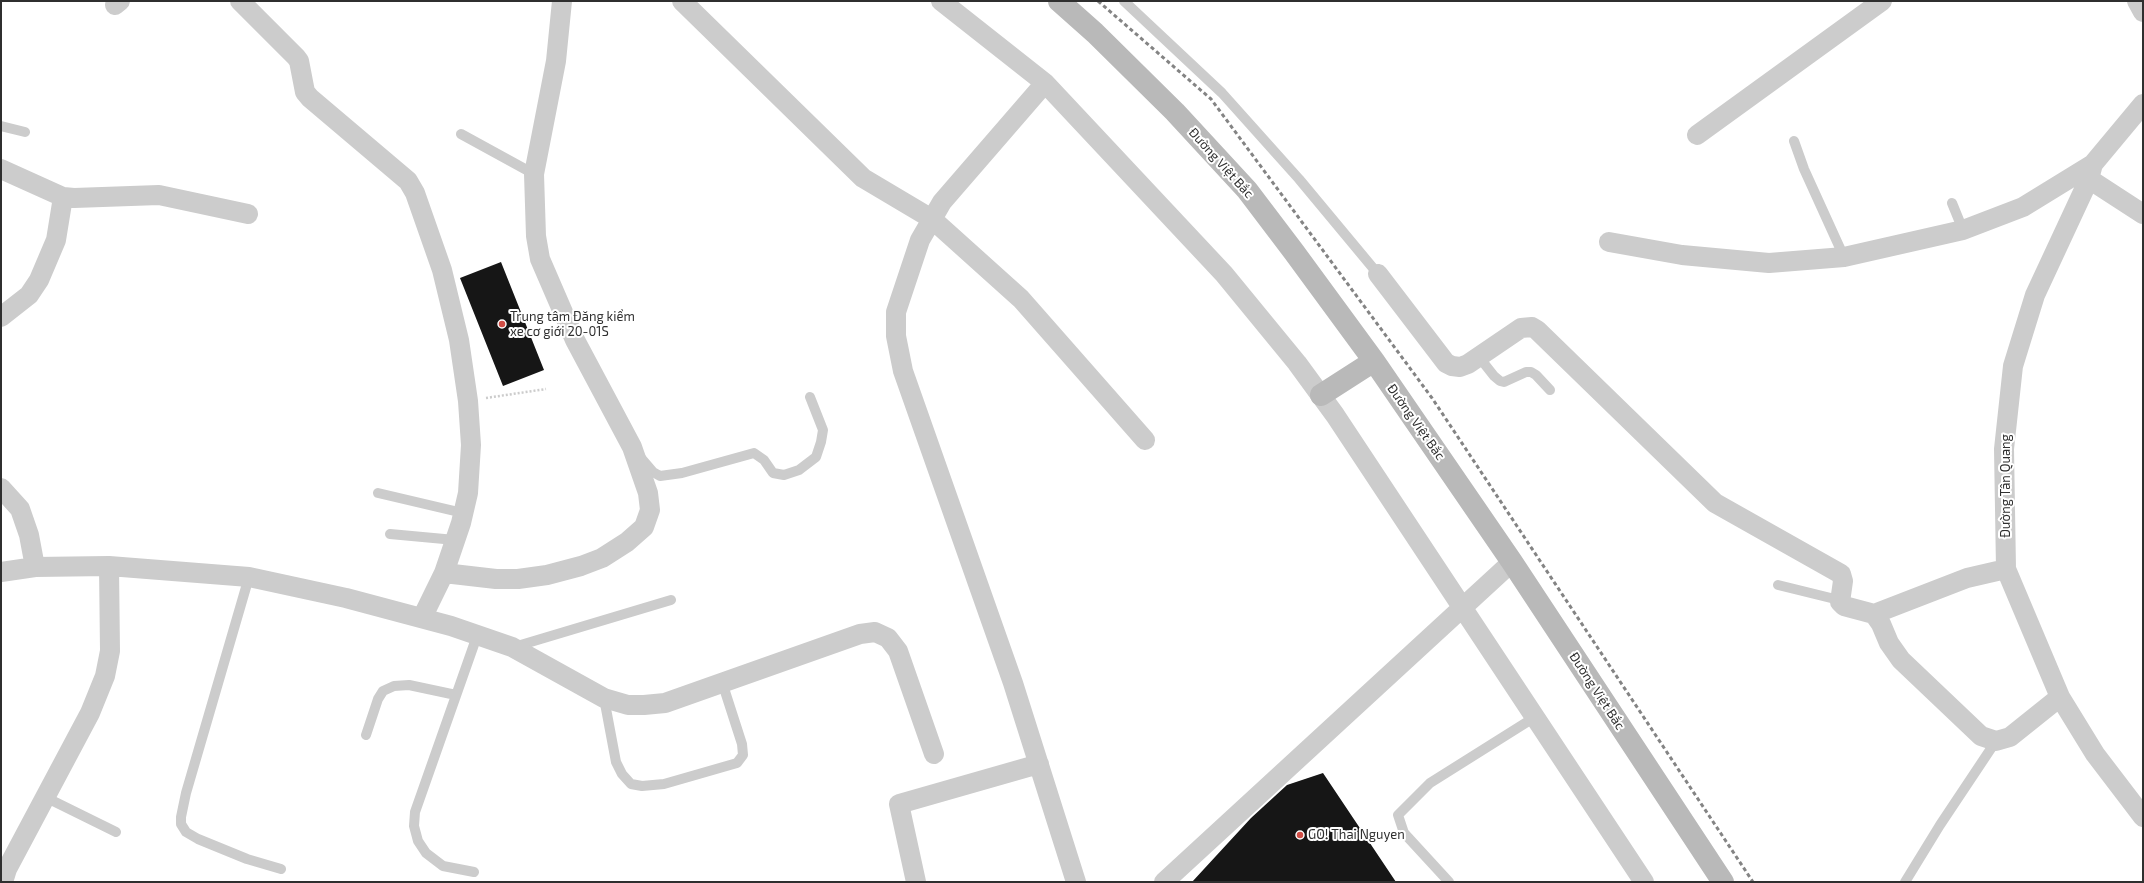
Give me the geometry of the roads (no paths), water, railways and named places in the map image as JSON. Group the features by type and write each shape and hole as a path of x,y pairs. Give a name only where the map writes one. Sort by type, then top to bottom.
{"main road":[{"name":"Đường Việt Bắc","path":"1059,1 1095,33 1175,112 1247,190 1374,361 1512,562 1723,882"},
{"path":"1321,395 1374,361"}],"street":[{"path":"240,1 299,61 305,92 310,98 381,157 408,182 415,193 442,270 459,340 468,401 471,445 468,493 463,513 444,573 422,618"},
{"path":"444,573 496,579 518,579 546,575 602,558 627,542 644,527 650,510 645,480 632,447 575,340 540,259 536,236 534,174 556,61 562,1"},
{"path":"682,1 864,178 932,219 1022,299 1145,440"},
{"path":"941,1 1045,83 1224,274 1297,363 1321,395 1463,607 1644,882"},
{"path":"1697,135 1882,1"},
{"path":"2137,1 2143,12"},
{"path":"1045,83 942,202 920,240 896,312 896,336 903,371 1013,683 1076,882"},
{"name":"Đường Tân Quang","path":"2143,104 2091,171 2035,296 2013,366 2004,449 2006,569 2060,697 2095,754 2143,817"},
{"path":"1,169 63,197 74,198 159,194 248,214"},
{"path":"1609,242 1682,255 1769,263 1844,257 1963,230 2023,207 2091,171 2143,214"},
{"path":"1,316 29,295 39,280 56,240 63,197"},
{"path":"1378,274 1446,363 1460,367 1479,357 1521,328 1532,327 1537,330 1716,503 1841,574 1843,581 1839,600 1844,606 1874,614 1967,578 2006,569"},
{"path":"1,488 20,509 29,535 35,567"},
{"path":"1164,882 1512,562"},
{"path":"3,882 7,869 90,713 105,676 110,651 109,566"},
{"path":"1,572 35,567 109,566 249,577 346,598 422,618 512,647 604,698 628,705 664,702 860,634 875,632 888,638 898,651 934,754"},
{"path":"1874,614 1882,624 1889,643 1901,660 1981,736 1996,741 2010,737 2060,697"},
{"path":"916,882 899,804 1039,764"}],"lane":[{"path":"1124,1 1222,93 1299,179 1378,274"},
{"path":"1,126 25,132"},
{"path":"461,134 534,174"},
{"path":"1794,141 1804,169 1844,257"},
{"path":"1952,203 1963,230"},
{"path":"1479,357 1494,376 1500,381 1504,382 1526,372 1531,372 1536,375 1550,390"},
{"path":"632,447 653,472 660,476 682,473 754,453 764,460 773,473 784,475 799,470 816,457 818,452 823,430 810,397"},
{"path":"378,493 463,513"},
{"path":"390,534 455,540"},
{"path":"249,577 186,793 181,824 186,832 198,839 247,859 281,869"},
{"path":"1778,585 1839,600"},
{"path":"512,647 671,600"},
{"path":"474,872 443,866 426,853 418,841 414,826 415,812 477,636"},
{"path":"604,698 616,762 622,774 631,784 642,786 664,784 737,763 743,755 742,744 722,682"},
{"path":"366,735 378,699 383,691 394,686 410,685 456,695"},
{"path":"1449,882 1404,832 1398,815 1430,784 1534,717"},
{"path":"1905,882 1940,825 1996,741"},
{"path":"45,798 116,832"}],"railway":[{"path":"1098,1 1211,99 1432,398 1753,882"}],"place":[{"name":"Trung tâm Đăng kiểm xe cơ giới 20-01S","path":"502,324"},
{"name":"GO! Thai Nguyen","path":"1300,835"}]}
